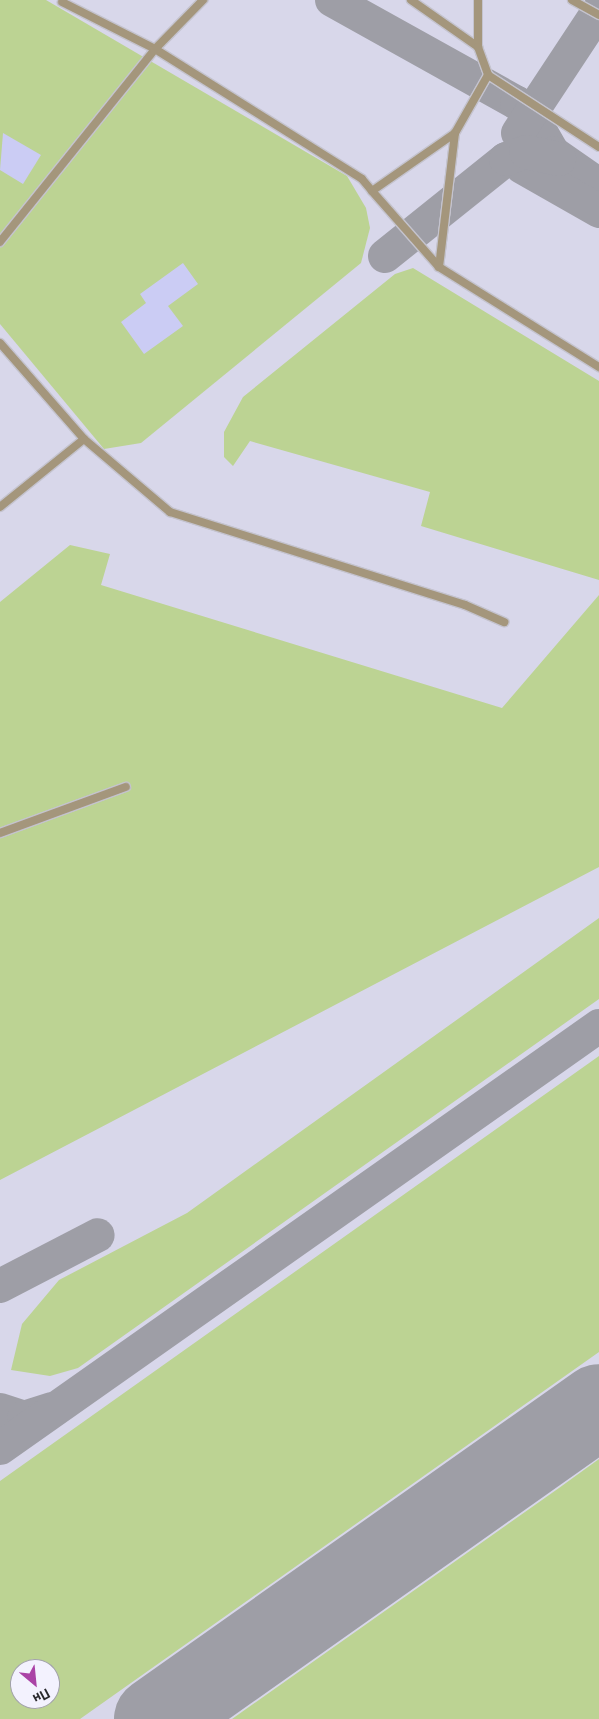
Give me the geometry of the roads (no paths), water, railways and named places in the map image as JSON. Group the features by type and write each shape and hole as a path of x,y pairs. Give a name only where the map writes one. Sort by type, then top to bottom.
{"lane":[{"path":"0,242 155,49 203,0"},
{"path":"411,0 478,47"},
{"path":"478,0 478,47 488,75 599,147"},
{"path":"572,0 599,16"},
{"path":"62,2 155,49 362,179 439,267 599,367"},
{"path":"439,267 455,133 488,75"},
{"path":"372,192 455,133"},
{"path":"0,342 84,439 170,512 465,605 504,622"},
{"path":"0,508 84,439"},
{"path":"0,833 126,787"}]}
